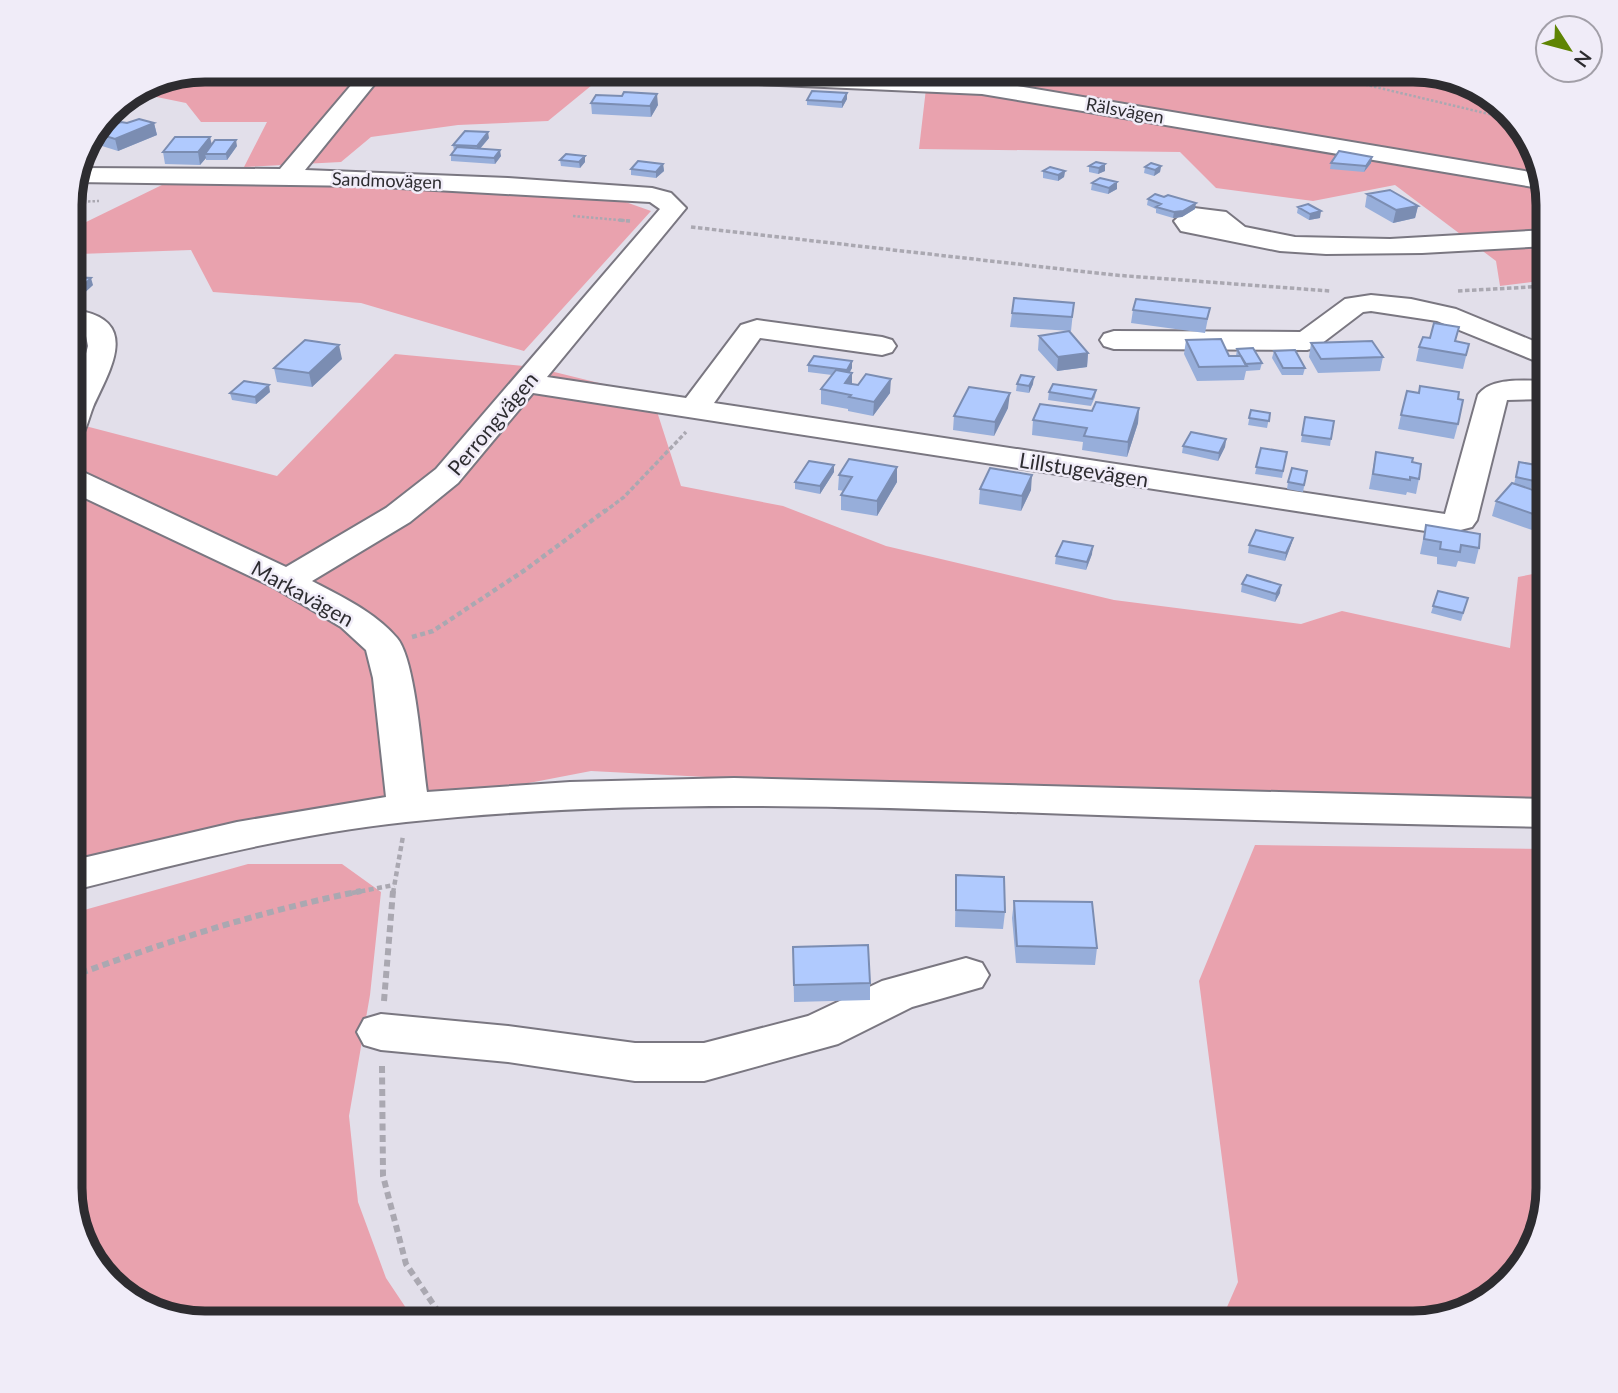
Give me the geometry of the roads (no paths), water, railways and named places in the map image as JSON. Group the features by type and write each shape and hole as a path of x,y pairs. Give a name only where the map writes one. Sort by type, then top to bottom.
{"street":[{"name":"Rälsvägen","path":"874,82 982,87 1533,180"},
{"path":"288,176 364,83"},
{"name":"Sandmovägen","path":"86,175 288,176 491,184 652,195 670,203 673,208 661,223"},
{"name":"Perrongvägen","path":"287,581 377,528 427,495 447,476 661,223"},
{"path":"1236,233 1258,240 1296,245 1367,246 1536,239"},
{"path":"1114,340 1307,341 1355,305 1371,303 1411,307 1446,315 1536,352"},
{"path":"83,391 99,361 103,341 100,332 85,320"},
{"path":"694,409 751,331 757,329 882,346"},
{"name":"Lillstugevägen","path":"526,383 1446,524 1460,520 1493,395 1504,391 1536,390"},
{"name":"Markavägen","path":"83,483 287,581 354,619 384,646 392,678 408,807"},
{"path":"83,873 224,837 318,819 408,807 525,799 702,792 1536,813"},
{"path":"381,1032 508,1044 635,1062 704,1062 821,1031 898,993 966,975"}]}
